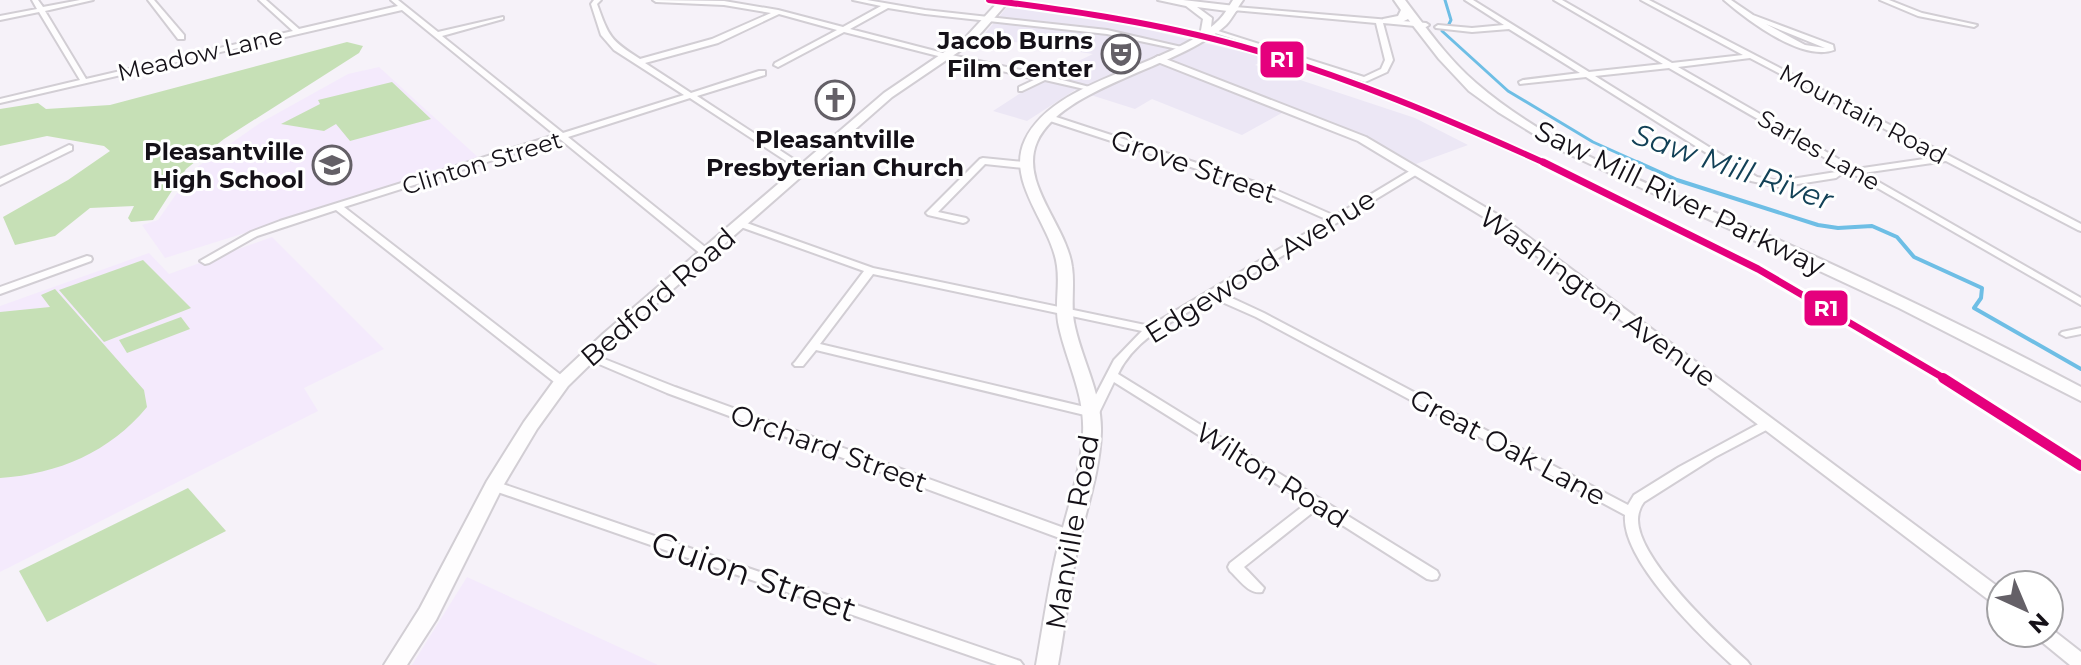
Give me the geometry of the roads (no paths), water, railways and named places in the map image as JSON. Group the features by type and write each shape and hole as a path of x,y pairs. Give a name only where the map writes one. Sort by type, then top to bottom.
{"highway":[{"path":"1383,21 1402,19 1404,3"},
{"name":"Saw Mill River Parkway","path":"1404,3 1454,60 1481,85 1518,113 1566,141 1912,300 2081,386"},
{"name":"Saw Mill River Parkway","path":"1427,26 1445,61 1472,86 1557,142 1903,303 2081,395"}],"main road":[{"path":"1024,165 1031,140 1050,118 1093,89 1206,35 1237,4"},
{"name":"Bedford Road","path":"395,665 428,614 494,486 530,426 562,382 888,95 969,40 998,9"},
{"name":"Manville Road","path":"1024,165 1030,184 1055,228 1065,266 1064,312 1093,413 1091,459 1070,536 1047,665"}],"street":[{"path":"35,0 84,81"},
{"path":"0,18 90,0"},
{"path":"151,0 181,37"},
{"path":"262,0 298,32"},
{"path":"598,0 594,4 605,35 617,48 803,168"},
{"path":"656,0 724,3 778,12 946,56 1093,89"},
{"path":"856,0 886,6 998,9 1182,48"},
{"path":"1162,0 1237,4 1458,29 1509,27"},
{"path":"1469,1 1487,0"},
{"name":"Sarles Lane","path":"1557,0 2081,302"},
{"name":"Mountain Road","path":"1644,0 2081,228"},
{"path":"1727,0 1788,39 1815,50 1831,49 1754,17"},
{"path":"1883,0 1920,15 1974,25"},
{"path":"1469,1 1762,182 1779,184 1836,175"},
{"path":"1183,3 1208,18 1206,35 1365,80 1384,70 1389,60 1383,21"},
{"path":"397,4 706,253"},
{"name":"Meadow Lane","path":"0,101 298,32 397,4"},
{"path":"778,65 886,6"},
{"path":"639,62 715,41 778,12"},
{"path":"437,35 501,18"},
{"path":"1523,82 1753,56"},
{"name":"Washington Avenue","path":"1158,59 1362,139 1496,219 1985,587"},
{"path":"1022,89 1067,66"},
{"name":"Clinton Street","path":"205,261 254,234 762,73"},
{"name":"Grove Street","path":"1050,118 1261,187 1335,219"},
{"path":"0,182 69,148"},
{"path":"1856,171 1947,158"},
{"path":"963,220 931,213 983,161 1024,165"},
{"name":"Edgewood Avenue","path":"1093,413 1118,362 1142,336 1416,171"},
{"path":"0,174 17,174"},
{"path":"337,206 562,382"},
{"path":"741,224 870,270 1152,330"},
{"path":"0,291 87,259"},
{"path":"799,364 870,270"},
{"name":"Great Oak Lane","path":"1214,294 1260,315 1632,513 1634,532 1655,575 1742,665"},
{"path":"2066,334 2081,331"},
{"path":"815,346 1093,413"},
{"name":"Orchard Street","path":"589,356 671,390 1070,536"},
{"name":"Wilton Road","path":"1111,375 1432,575"},
{"path":"1632,513 1636,502 1685,468 1768,424"},
{"name":"Guion Street","path":"494,486 1015,665"},
{"path":"1257,588 1235,567 1317,502"},
{"path":"2064,649 2081,663"}],"waterway":[{"name":"Saw Mill River","path":"1445,0 1451,20 1448,26"},
{"name":"Saw Mill River","path":"1442,31 1508,91 1593,142 1642,164"},
{"name":"Saw Mill River","path":"1637,162 1677,180 1818,225 1838,228 1872,226 1897,237 1914,257 1982,288 1981,298 1974,308 2081,369"}],"place":[{"name":"Jacob Burns Film Center","path":"1121,54"},
{"name":"Pleasantville Presbyterian Church","path":"835,100"},
{"name":"Pleasantville High School","path":"332,165"}]}
